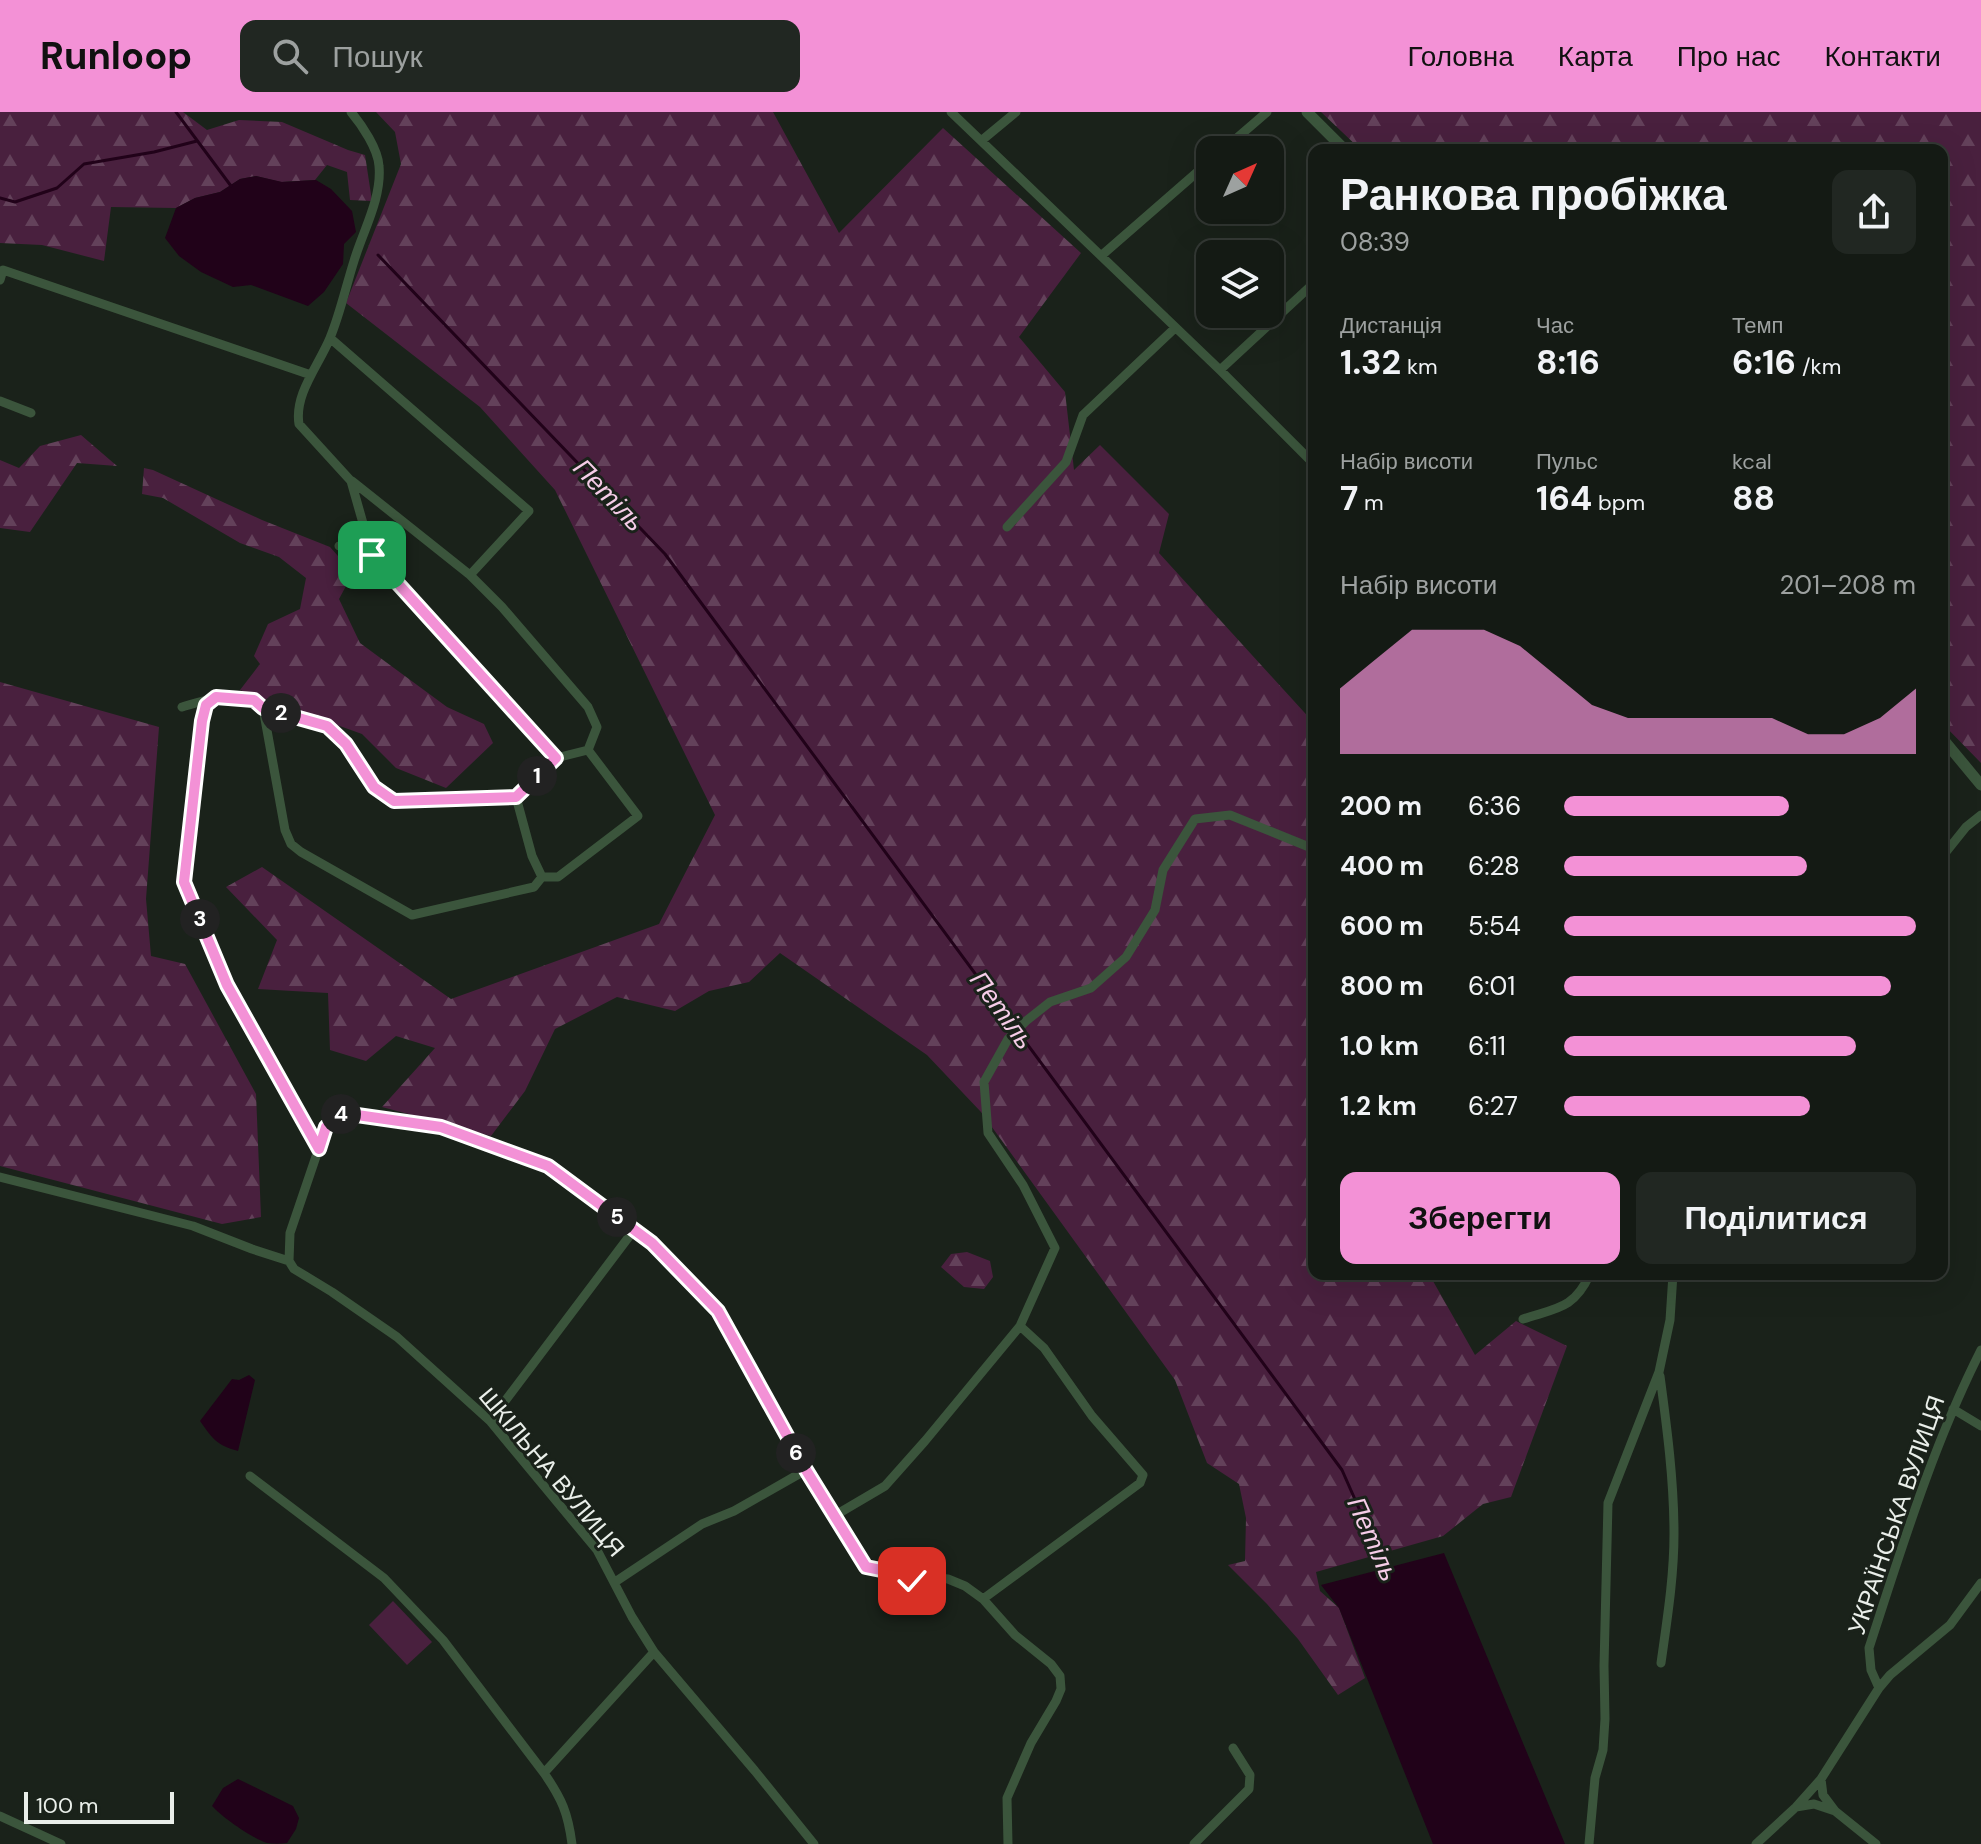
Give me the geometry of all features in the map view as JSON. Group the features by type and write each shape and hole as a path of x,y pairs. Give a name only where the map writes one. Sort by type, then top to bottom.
{"street":[{"path":"351,112 363,126 380,170 373,212 355,256 330,338 297,412 299,424 351,481 470,575 502,607 588,707 597,727 588,750"},
{"path":"951,112 1308,458"},
{"path":"981,141 1016,112"},
{"path":"1239,136 1267,112"},
{"path":"1307,112 1339,144"},
{"path":"1101,256 1196,173"},
{"path":"0,280 3,270 311,375"},
{"path":"1220,370 1308,289"},
{"path":"1007,527 1066,462 1083,415 1175,328"},
{"path":"330,338 529,511 470,575"},
{"path":"0,401 31,413"},
{"path":"351,481 372,555 556,758"},
{"path":"339,546 372,555"},
{"path":"182,707 216,697 254,700 263,708 327,726 346,744 374,787 394,801 516,797 556,758 588,750"},
{"path":"216,697 206,705 202,721 184,882 227,985 319,1149"},
{"path":"263,708 285,830 291,844 301,852 412,915 534,887 542,877"},
{"path":"1948,745 1981,785"},
{"path":"542,877 558,877 638,816 588,750"},
{"path":"516,797 532,856 542,877"},
{"path":"834,1516 885,1486 1020,1326 1055,1248 1023,1185 988,1133 984,1082 1008,1039 1050,1002 1091,988 1126,957 1155,910 1163,870 1195,819 1230,815 1308,847"},
{"path":"1948,850 1966,827 1981,815"},
{"path":"289,1261 290,1233 326,1127 343,1113 441,1127 548,1166 652,1243 718,1311 806,1470 866,1567 912,1581 931,1577 948,1579 965,1586 983,1599 1015,1635 1051,1664 1060,1676 1061,1689 1056,1701 1031,1743 1007,1798 1008,1844"},
{"name":"ШКІЛЬНА ВУЛИЦЯ","path":"0,1177 193,1226 289,1261 294,1269 397,1337 490,1421 597,1550 654,1652 814,1844"},
{"path":"490,1421 634,1230"},
{"path":"1523,1319 1569,1305 1587,1280"},
{"path":"1589,1844 1595,1778 1603,1750 1605,1719 1608,1503 1659,1372 1670,1320 1673,1280"},
{"path":"983,1599 1140,1483 1143,1475 1092,1416 1044,1348 1020,1326"},
{"name":"УКРАЇНСЬКА ВУЛИЦЯ","path":"1879,1688 1871,1670 1869,1648 1953,1409 1981,1350"},
{"path":"1659,1372 1670,1452 1674,1536 1661,1663"},
{"path":"1953,1409 1981,1426"},
{"path":"615,1582 702,1524 734,1511 806,1470"},
{"path":"250,1476 384,1578 443,1640 557,1792 569,1819 572,1844"},
{"path":"1756,1844 1821,1779 1890,1675 1950,1625 1981,1583"},
{"path":"544,1773 654,1652"},
{"path":"1194,1844 1249,1789 1250,1775 1233,1748"},
{"path":"1821,1779 1823,1795 1835,1811 1876,1844"},
{"path":"1796,1807 1814,1804 1835,1811"},
{"path":"0,1816 61,1844"}],"green space":[{"path":"0,112 183,112 207,130 239,120 282,122 365,155 372,201 350,200 347,172 327,165 315,180 281,182 256,176 240,179 220,192 195,198 176,208 111,207 104,261 42,245 0,243"},
{"path":"376,112 773,112 839,233 943,128 1081,253 1019,337 1065,392 1074,470 1100,445 1169,514 1159,553 1308,716 1308,1280 1432,1280 1475,1355 1516,1321 1567,1346 1511,1497 1483,1504 1443,1536 1316,1572 1320,1591 1339,1608 1365,1678 1338,1695 1298,1639 1228,1565 1245,1561 1246,1518 1239,1484 1207,1463 1175,1380 981,1112 927,1055 780,953 749,982 709,991 675,1011 617,997 555,1029 525,1091 491,1136 382,1107 435,1048 396,1036 366,1061 330,1050 328,993 258,989 277,940 226,887 262,867 451,999 659,924 715,815 555,490 480,407 346,303 401,164 395,132"},
{"path":"1321,112 1981,112 1981,763 1948,729 1948,144 1355,144"},
{"path":"81,435 117,466 77,463 30,532 0,528 0,460 19,468 40,446"},
{"path":"144,468 330,547 353,573 339,599 360,643 447,707 484,724 493,743 446,788 396,768 362,734 240,690 260,664 254,656 268,624 300,609 306,578 279,557 240,543 163,498 142,494"},
{"path":"0,682 159,727 146,899 151,956 185,964 256,1094 261,1217 222,1224 0,1166"},
{"path":"967,1252 990,1261 993,1277 984,1289 964,1287 941,1267 951,1254"},
{"path":"393,1601 432,1642 407,1665 369,1625"}],"shaded area":[{"path":"256,176 282,182 316,180 331,189 352,211 356,232 344,244 343,264 324,292 308,306 251,285 233,287 201,272 179,256 165,238 176,208 195,198 220,192 240,179"},
{"path":"249,1375 255,1380 238,1451 216,1440 200,1421 232,1379 239,1380"},
{"path":"1444,1553 1565,1844 1433,1844 1339,1608 1321,1585"},
{"path":"238,1779 293,1806 299,1818 287,1843 267,1843 238,1827 212,1806 223,1788"}],"waterway":[{"name":"Петіль","path":"176,112 231,186"},
{"name":"Петіль","path":"0,198 15,202 57,188 84,164 197,141"},
{"name":"Петіль","path":"378,255 665,554 1342,1470 1387,1572"}],"route":[{"path":"372,555 556,758 516,797 394,801 374,787 346,744 327,726 263,708 254,700 216,697 206,705 202,721 184,882 227,985 319,1149 326,1127 343,1113 441,1127 548,1166 652,1243 718,1311 806,1470 866,1567 912,1581"}]}
